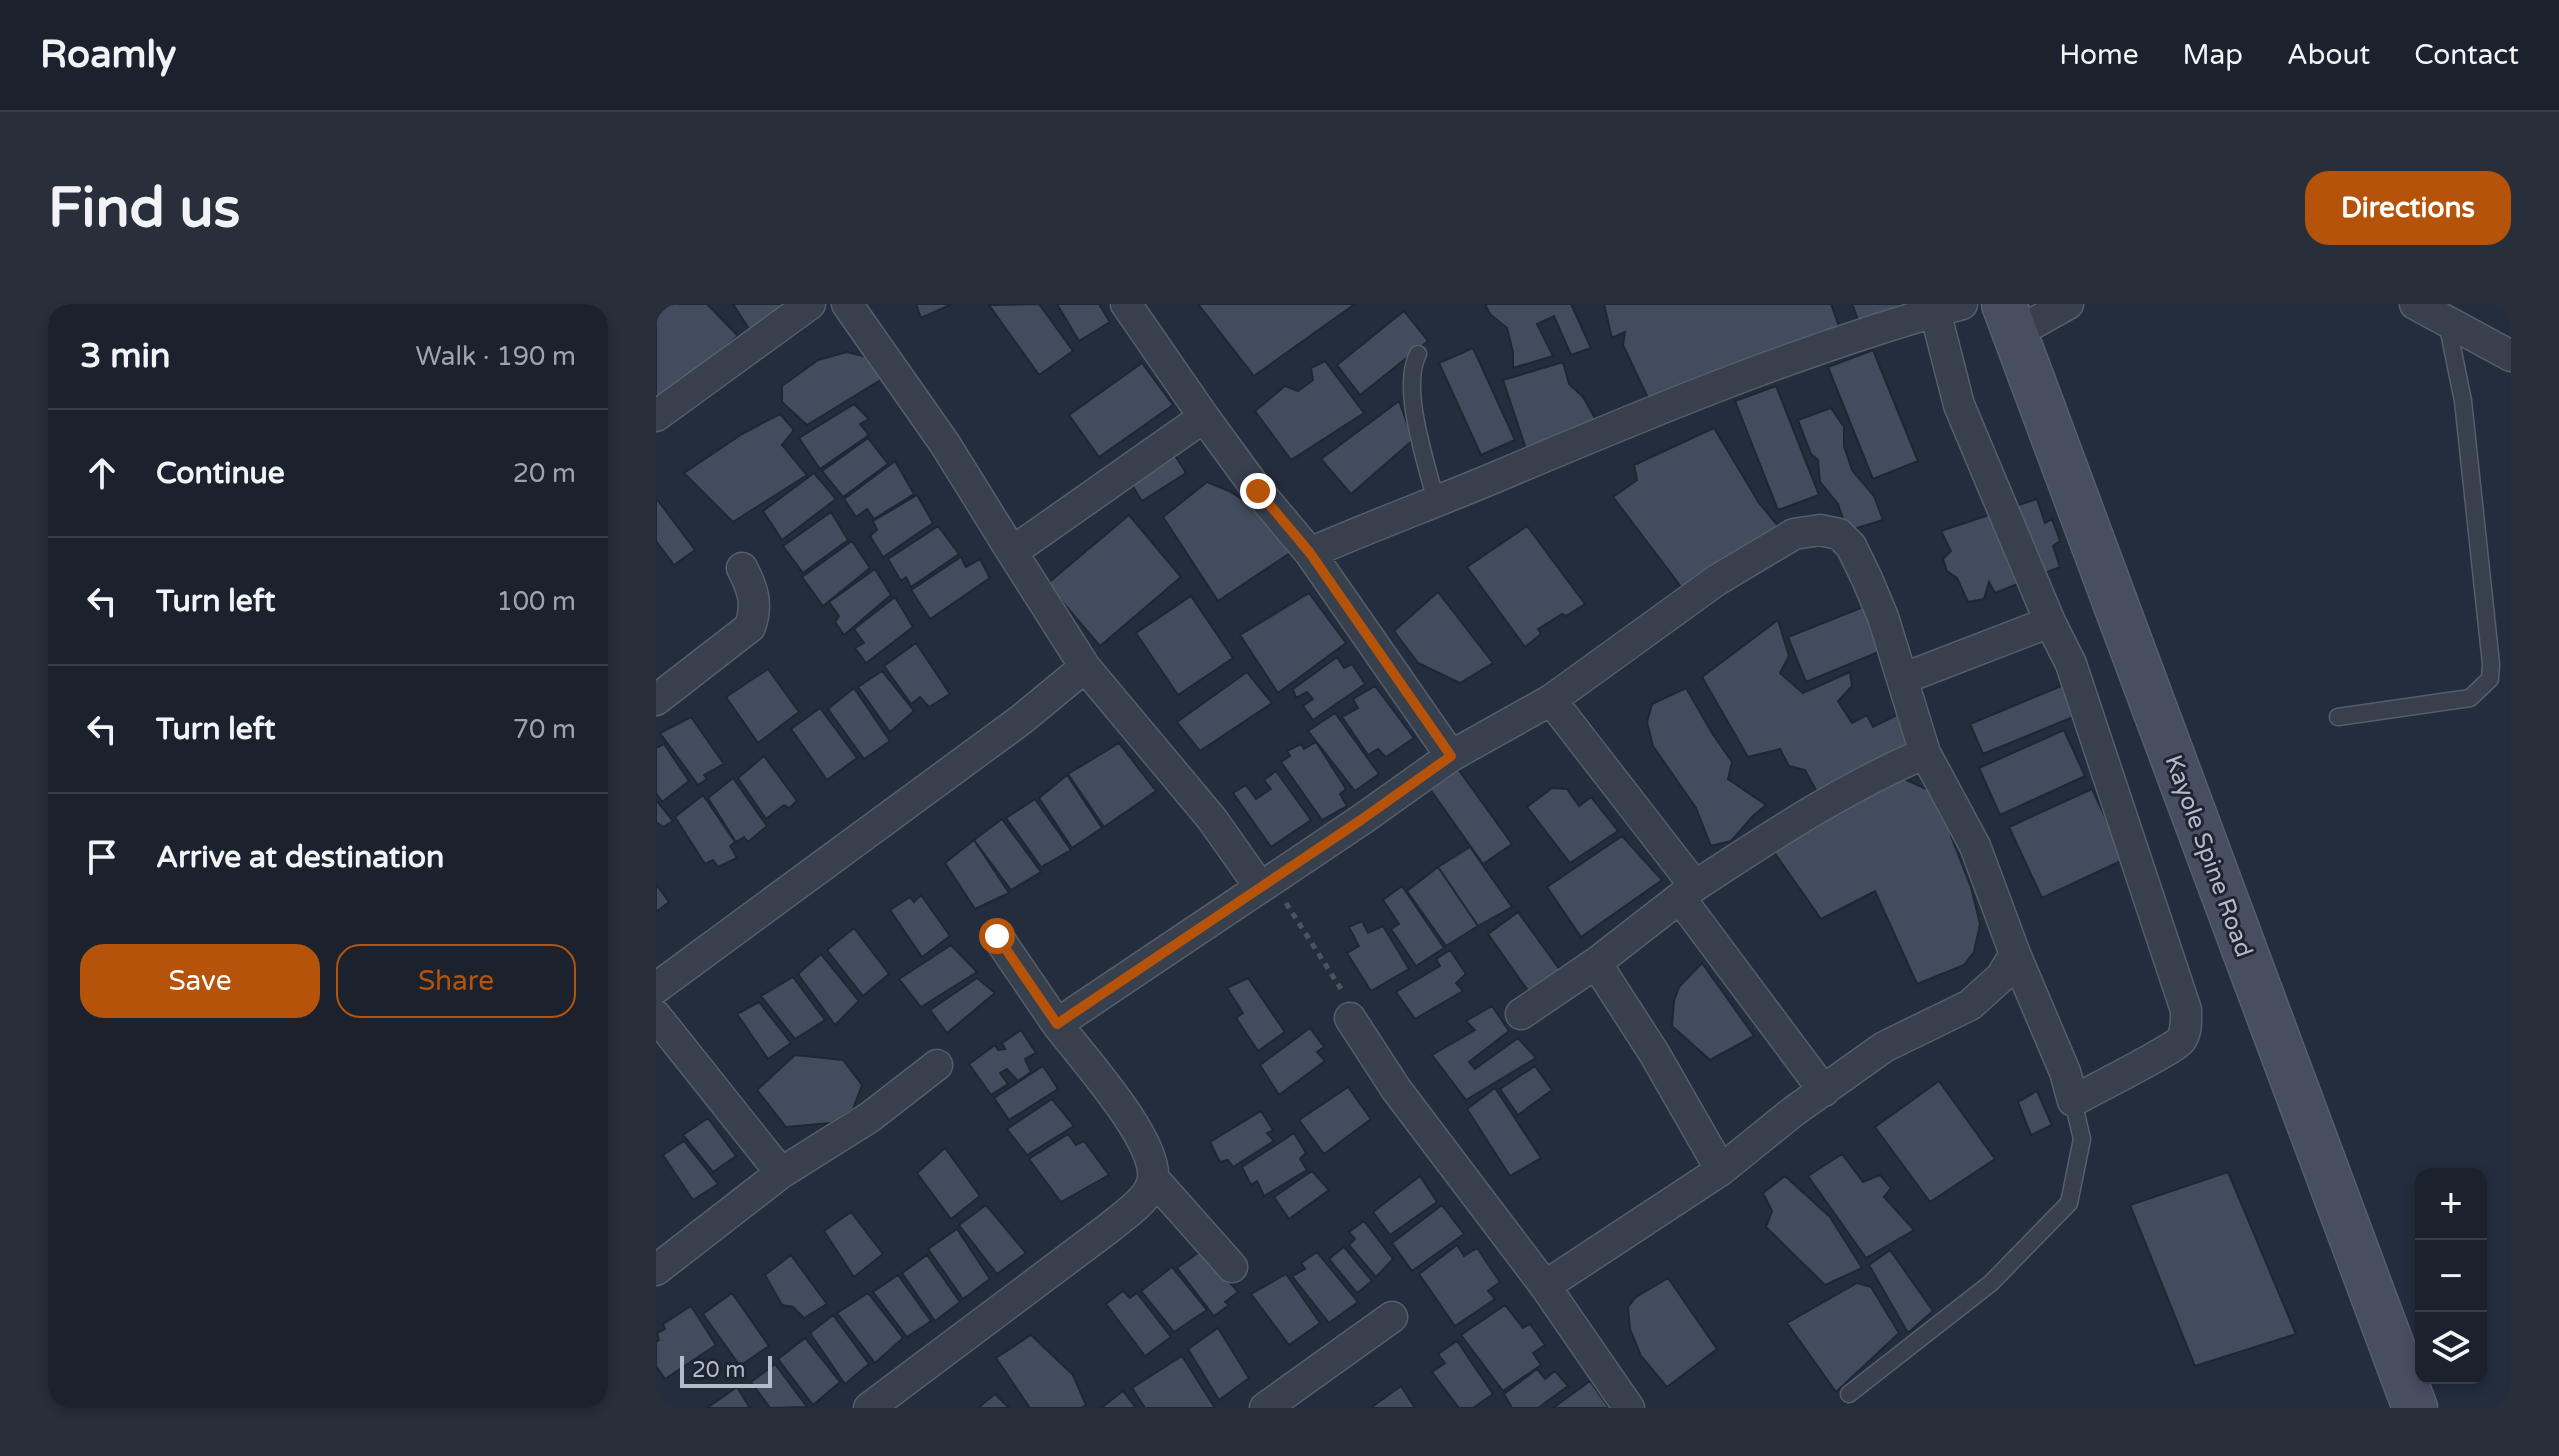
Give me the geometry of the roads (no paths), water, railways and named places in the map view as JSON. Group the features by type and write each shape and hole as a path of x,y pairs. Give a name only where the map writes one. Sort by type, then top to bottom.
{"street":[{"path":"656,416 810,304"},
{"path":"847,304 945,444 1085,667 1265,883"},
{"path":"1126,304 1258,491 1310,553 1451,756"},
{"path":"2009,319 2068,304"},
{"path":"2415,304 2511,356"},
{"path":"1057,1024 1451,756 1551,700 1717,580 1794,534 1820,530 1839,534 1851,546 1883,617 1925,753 1975,846 2015,954 2065,1072 2073,1101 2176,1047 2186,1027 2186,1010 2071,664 2050,622 1959,405 1943,306 1575,443 1310,553"},
{"name":"Kayole Spine Road","path":"2009,319 2415,1408"},
{"path":"1012,552 1204,417"},
{"path":"656,700 750,627 756,609 752,586 742,568"},
{"path":"1902,679 2050,622"},
{"path":"656,988 1009,728 1085,667"},
{"path":"1551,700 1824,1091"},
{"path":"1521,1014 1596,963 1687,892 1820,804 1874,775 1925,753"},
{"path":"869,1408 1109,1228 1146,1195 1153,1178 1151,1158 1137,1129 1057,1024 997,936"},
{"path":"1545,1286 1721,1170 1770,1129 1884,1047 1970,1005 2001,977 2015,954"},
{"path":"1596,963 1654,1053 1721,1170"},
{"path":"656,1016 781,1173"},
{"path":"1350,1018 1396,1089 1545,1286 1629,1408"},
{"path":"656,1270 781,1173 870,1117 937,1065"},
{"path":"1153,1178 1232,1267"},
{"path":"1265,1408 1392,1317"}],"lane":[{"path":"2338,717 2470,698 2490,679 2491,664 2463,401 2447,322"},
{"path":"1418,354 1412,378 1412,398 1436,502"},
{"path":"1849,1394 1991,1283 2069,1203 2082,1139 2073,1101"}]}
